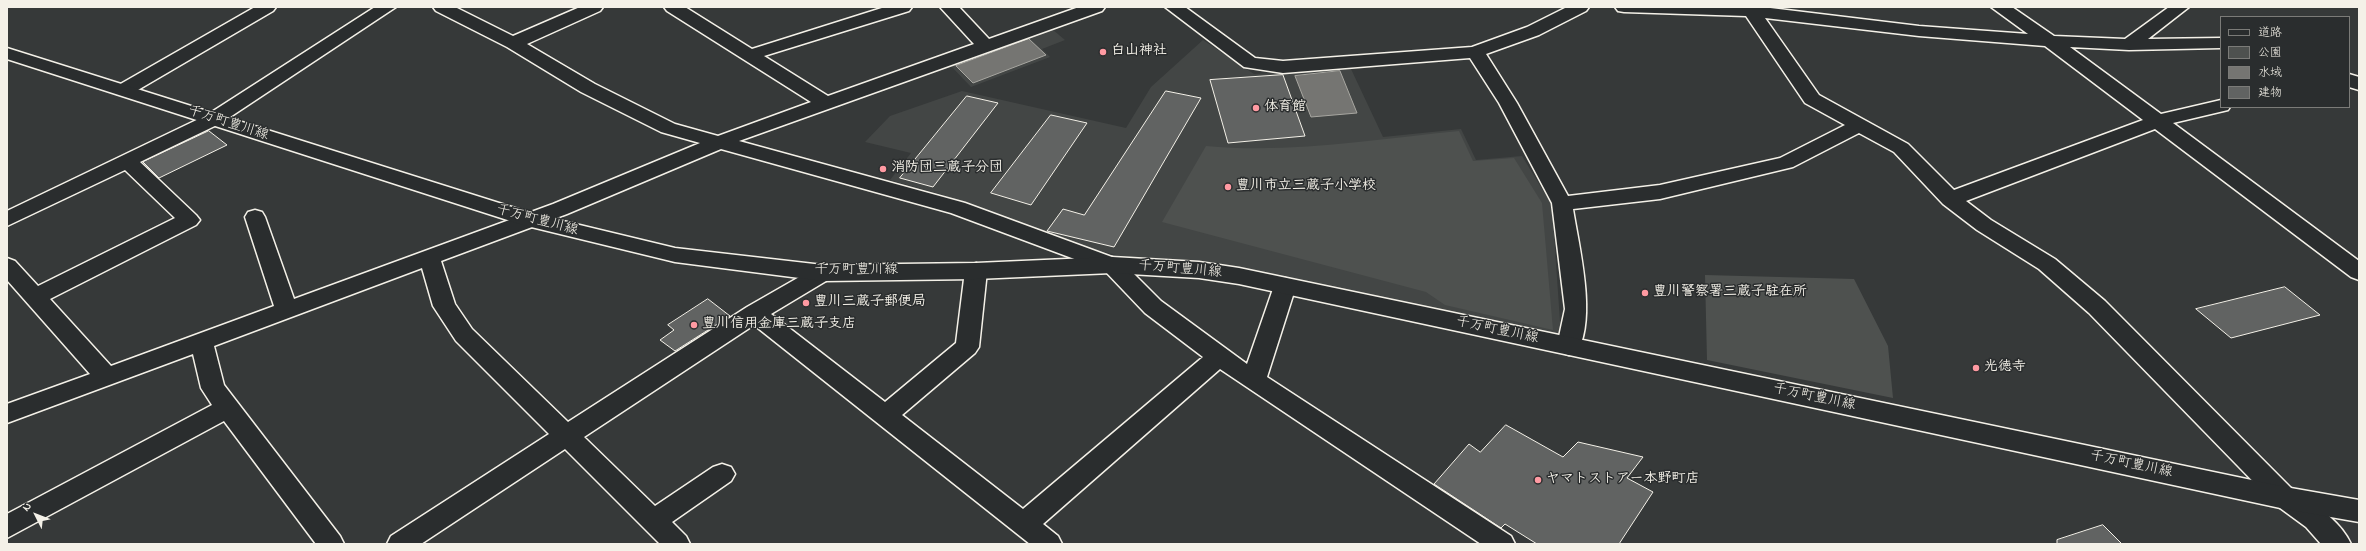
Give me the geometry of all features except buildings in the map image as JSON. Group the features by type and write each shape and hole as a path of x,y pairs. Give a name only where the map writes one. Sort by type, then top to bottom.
{"street":[{"path":"124,90 267,7"},
{"path":"7,219 214,119 387,7"},
{"path":"442,7 513,43 588,88 668,128 958,208 1112,265 1152,307 1219,357 1502,544"},
{"path":"513,43 594,7"},
{"path":"673,7 826,103"},
{"path":"750,55 903,7"},
{"path":"948,7 986,46"},
{"path":"7,414 429,256 530,220 719,143 826,103 1096,7"},
{"path":"1174,7 1250,63 1283,68 1475,52 1533,31 1580,7"},
{"path":"1624,7 1750,9 1919,31 2050,41 2129,44 2220,43"},
{"path":"2000,7 2050,41 2359,272"},
{"path":"2129,44 2180,7"},
{"path":"1750,9 1812,99 1901,148 1950,199 1984,225 2047,264 2097,307 2286,498 2316,519 2338,544"},
{"path":"1475,52 1508,103 1562,202 1576,309 1569,346"},
{"name":"千万町豊川線","path":"7,53 530,220 675,255 823,273 976,270 1112,265 1199,270 1239,276 2286,498 2359,511"},
{"path":"1950,199 2060,159 2157,121 2220,106"},
{"path":"1562,202 1660,192 1786,163 1860,125"},
{"path":"34,298 189,220 127,161"},
{"path":"255,217 287,310"},
{"path":"429,256 444,306 464,335 677,544"},
{"path":"7,266 34,298 107,377"},
{"path":"885,416 967,347 976,270"},
{"path":"400,544 756,313 823,273"},
{"path":"1254,379 1285,286"},
{"path":"756,313 1049,544"},
{"path":"201,342 213,388 331,544"},
{"path":"1024,524 1219,357"},
{"path":"7,527 228,408"},
{"path":"653,521 722,474"}],"shaded area":[{"path":"1052,29 1065,40 1042,49 1050,57 971,87 951,66"},
{"name":"豊川市立三蔵子小学校","path":"1203,40 1254,74 1351,69 1383,137 1461,129 1476,160 1522,156 1552,205 1561,336 1143,262 1074,244 940,194 890,180 911,153 865,142 890,116 962,91 1126,128 1151,87"}],"green space":[{"path":"1459,131 1473,161 1514,158 1542,203 1553,330 1445,305 1426,292 1162,222 1206,146 1238,148 1301,147"},
{"path":"1705,275 1854,279 1888,346 1893,398 1707,360"}],"water":[{"path":"1029,39 1046,55 973,83 956,66"},
{"path":"1340,71 1357,113 1311,117 1295,76"}],"place":[{"name":"白山神社","path":"1103,52"},
{"name":"体育館","path":"1256,108"},
{"name":"消防団三蔵子分団","path":"883,169"},
{"name":"豊川市立三蔵子小学校","path":"1228,187"},
{"name":"豊川警察署三蔵子駐在所","path":"1645,293"},
{"name":"豊川三蔵子郵便局","path":"806,303"},
{"name":"豊川信用金庫三蔵子支店","path":"694,325"},
{"name":"光徳寺","path":"1976,368"},
{"name":"ヤマトストアー本野町店","path":"1538,480"}]}
